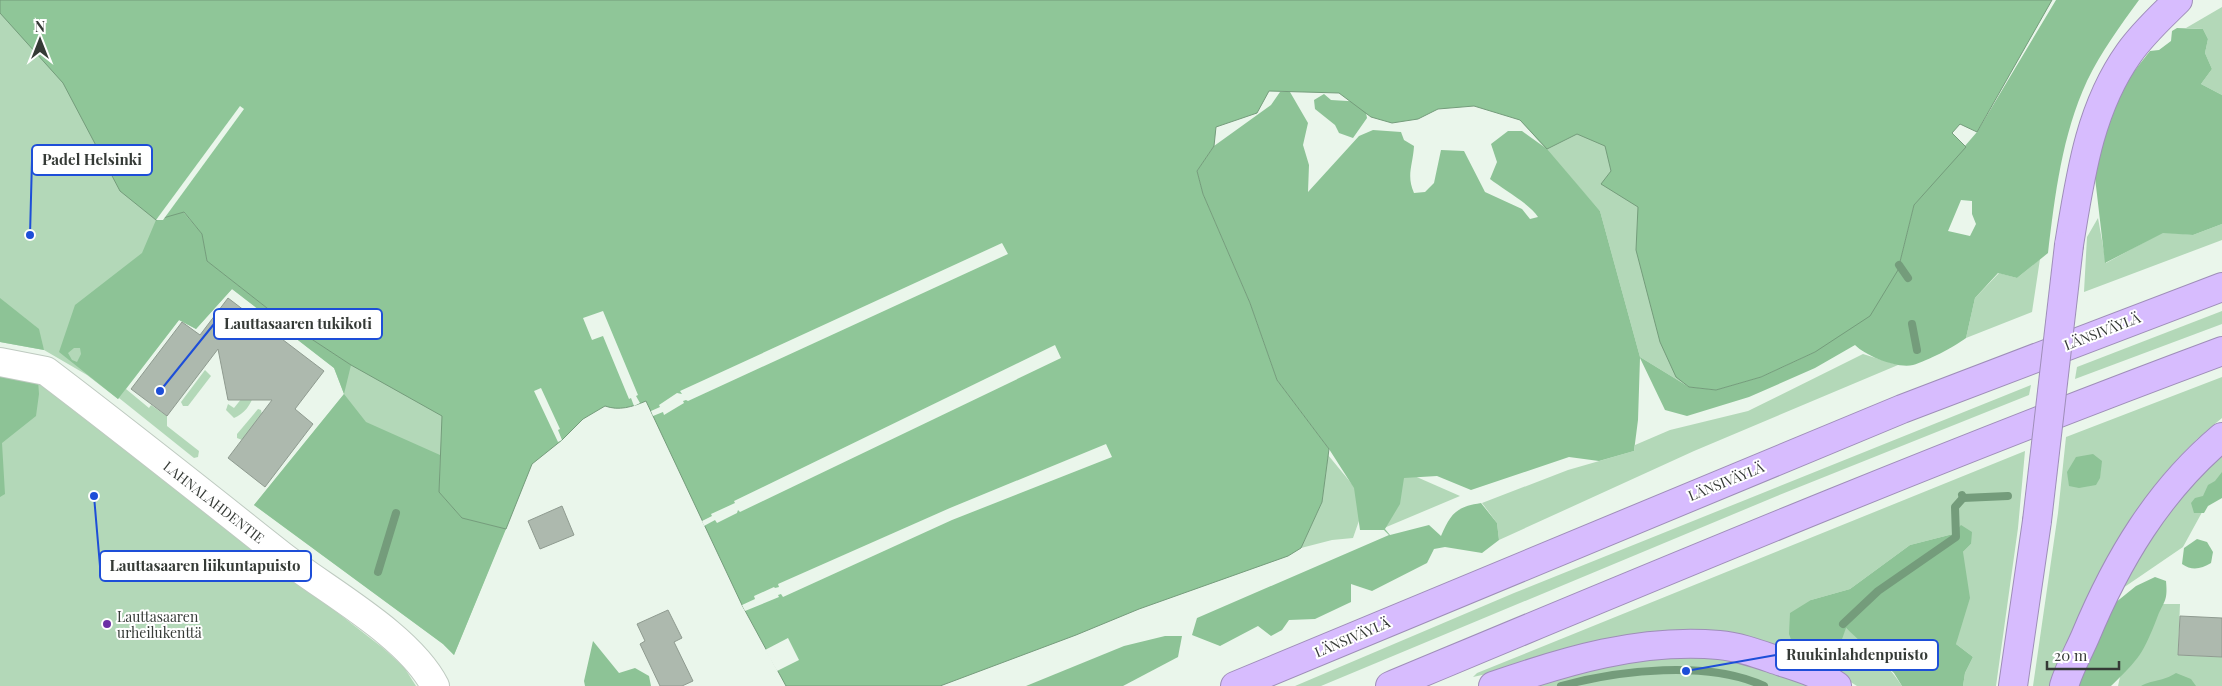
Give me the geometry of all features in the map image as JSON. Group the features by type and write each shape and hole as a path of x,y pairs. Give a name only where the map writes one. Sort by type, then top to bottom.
{"highway":[{"path":"2013,686 2037,520 2069,244 2089,136 2105,94 2128,54 2149,28 2178,0"},
{"path":"2097,333 2222,268"},
{"name":"LÄNSIVÄYLÄ","path":"1234,686 1902,409 2097,333 2222,287"},
{"path":"1390,686 1655,575 2134,384 2222,351"},
{"path":"2064,686 2102,595 2145,520 2190,465 2222,436"},
{"path":"1493,686 1570,661 1624,649 1645,646 1695,645 1719,645 1744,650 1806,670 1837,686"}],"street":[{"name":"LAHNALAHDENTIE","path":"0,362 46,371 282,556 385,630 428,672 435,686"}],"shaded area":[{"path":"0,0 532,464 454,655 443,644 254,505 344,394 334,368 232,289 196,329 179,320 126,389 149,408 151,405 167,416 167,426 199,451 198,457 194,458 87,375 44,350 0,342"},
{"path":"0,0 2052,0 1977,132 1960,124 1952,133 1966,147 1914,205 1898,270 1870,316 1815,352 1761,377 1716,390 1689,387 1676,377 1660,342 1636,250 1638,207 1601,184 1611,171 1605,146 1577,134 1547,149 1520,120 1474,106 1438,109 1418,119 1392,123 1371,117 1339,93 1269,91 1257,113 1216,127 1214,146 1197,171 1203,194 1250,303 1277,380 1329,449 1322,502 1301,548 1288,556 1139,609 1076,635 940,686 786,686 742,605 646,401 626,408 605,406 583,419 562,440 532,464 506,529 462,518 439,492 442,416 351,365 281,319 207,261 202,234 184,212 156,220 120,191 63,83 0,13"},
{"path":"2056,0 2139,0 2098,60 2078,102 2071,122 2061,166 2048,253 2017,278 1998,273 1975,298 1966,338 1961,342 1926,360 1907,366 1882,361 1855,345 1815,368 1749,397 1687,416 1665,410 1640,358 1638,420 1634,451 1599,461 1569,457 1471,490 1437,476 1404,478 1400,504 1385,529 1390,535 1429,525 1441,536 1455,512 1481,503 1497,523 1499,540 1482,553 1445,547 1434,549 1427,563 1372,591 1351,584 1351,602 1315,619 1289,620 1282,630 1271,636 1258,626 1220,646 1192,635 1197,618 1389,535 1384,530 1360,530 1354,488 1329,449 1277,380 1250,303 1203,194 1197,171 1214,146 1271,105 1280,92 1290,92 1308,123 1303,145 1309,165 1308,192 1359,136 1373,130 1401,132 1404,140 1414,146 1410,181 1414,193 1425,192 1434,183 1441,150 1464,151 1485,192 1522,209 1530,219 1538,217 1523,202 1490,179 1497,162 1491,144 1508,131 1522,131 1547,149 1600,211 1640,357 1689,387 1716,390 1761,377 1815,352 1898,270 1914,205 1977,132","holes":["1961,200 1972,201 1972,214 1976,224 1970,236 1948,231"]},
{"path":"2222,7 2222,95 2201,84 2212,69 2205,53 2208,39 2203,29 2186,28"},
{"path":"2177,28 2203,29 2208,39 2205,53 2212,69 2201,84 2222,95 2222,224 2193,235 2163,233 2105,263 2092,152 2110,102 2150,51 2159,50 2171,41 2172,31"},
{"path":"1324,94 1331,100 1364,102 1367,118 1353,138 1339,133 1335,125 1315,109 1314,100"},
{"path":"1520,120 1946,144 1966,147 1914,205 1689,387 1640,357 1600,211"},
{"path":"183,212 202,234 207,261 281,319 351,365 344,394 334,368 232,289 196,329 179,320 118,399 59,352 75,305 142,253 156,220","holes":["74,348 80,348 81,354 77,362 72,360 68,353"]},
{"path":"2098,218 2106,263 2163,232 2193,235 2222,224 2222,240 2084,292 2087,237"},
{"path":"2040,259 2032,312 1966,338 1975,298 1999,273 2017,278"},
{"path":"0,298 39,329 44,350 0,342"},
{"path":"2222,311 2222,324 2075,379 2077,367"},
{"path":"1863,354 1898,365 1694,451 1499,540 1497,523 1482,503 1568,470 1634,451 1635,445 1670,430 1748,411"},
{"path":"205,370 211,376 188,406 183,406 181,402"},
{"path":"0,371 38,380 383,648 404,667 416,686 0,686"},
{"path":"0,371 38,380 39,394 36,416 2,443 5,494 0,497"},
{"path":"2222,377 2222,418 2190,446 2139,507 2119,540 2102,574 2054,686 2033,686 2058,513 2066,437"},
{"path":"2031,385 2029,395 1777,496 1321,686 1295,686 1514,593"},
{"path":"254,394 247,409 238,416 234,418 226,410 228,404 234,408 242,398"},
{"path":"344,394 366,422 440,455 439,492 462,518 506,529 454,655 443,644 254,505"},
{"path":"258,409 261,410 262,414 242,440 237,438 237,434"},
{"path":"2222,448 2222,485 2212,494 2183,547 2123,588 2145,538"},
{"path":"2025,451 2018,528 1996,686 1963,686 1965,673 1973,657 1956,644 1963,552 1971,544 1953,534 1910,545 1850,589 1811,600 1872,650 1902,686 1857,686 1805,654 1756,640 1500,671 1473,677 1477,673"},
{"path":"2093,454 2102,461 2100,478 2096,485 2079,488 2069,486 2067,472 2076,457"},
{"path":"1328,455 1356,489 1361,515 1353,538 1332,540 1301,548 1322,502"},
{"path":"1403,471 1460,496 1384,528"},
{"path":"2222,472 2222,498 2208,506 2204,513 2194,513 2191,503 2195,498 2203,496 2208,485 2215,481"},
{"path":"1961,525 1972,532 1971,544 1963,552 1970,598 1956,644 1973,657 1965,673 1963,686 1902,686 1894,673 1846,628 1836,656 1793,645 1789,634 1790,613 1811,600 1850,589 1910,545 1953,534"},
{"path":"2197,539 2207,542 2213,552 2211,563 2200,568 2189,568 2182,564 2184,548"},
{"path":"2155,577 2166,581 2166,597 2148,640 2139,655 2111,686 2078,686 2110,607 2136,586"},
{"path":"2162,604 2180,604 2178,655 2222,657 2222,686 2118,686 2122,668"},
{"path":"1165,636 1182,636 1178,657 1123,686 1026,686 1124,646"},
{"path":"593,641 619,673 635,668 649,676 651,686 585,686 584,681"},
{"path":"1694,657 1749,661 1819,686 1532,686 1628,659"},
{"path":"2176,673 2191,679 2196,686 2141,686 2166,678"}],"pier":[{"path":"240,106 244,109 163,220 156,220"},
{"path":"1002,243 1008,254 688,401 683,401 684,403 664,415 663,412 653,416 651,411 660,407 659,405 677,393 682,394 680,391"},
{"path":"603,311 638,395 636,396 640,403 634,406 631,398 629,399 603,336 592,340 583,318"},
{"path":"1055,345 1061,358 740,512 738,510 737,513 717,523 715,520 704,526 702,521 712,516 711,514 735,503 734,501"},
{"path":"541,388 560,429 558,430 562,440 558,442 534,391"},
{"path":"1106,444 1112,457 952,520 783,597 781,594 778,595 779,597 745,611 742,605 755,599 754,596 774,587 779,587 778,584 950,508"},
{"path":"788,638 799,660 777,671 765,650"}],"building":[{"path":"228,298 324,371 295,409 313,424 265,487 228,458 272,400 228,400 218,349 167,416 131,389 182,322 200,335"},
{"path":"562,506 574,535 540,549 528,521"},
{"path":"668,610 682,638 674,642 693,681 682,686 660,686 640,644 645,641 637,624"},
{"path":"2180,616 2222,618 2222,657 2178,655"}],"waterway":[{"path":"1899,265 1908,278"},
{"path":"1912,324 1917,350"},
{"path":"1962,495 1963,498 2008,496"},
{"path":"1843,624 1878,591 1956,537 1955,507 1963,498"},
{"path":"378,572 396,513"},
{"path":"1561,686 1609,676 1663,670 1717,673 1742,678 1764,686"}],"place":[{"name":"Padel Helsinki","path":"30,235"},
{"name":"Lauttasaaren tukikoti","path":"160,391"},
{"name":"Lauttasaaren liikuntapuisto","path":"94,496"},
{"name":"Lauttasaaren urheilukenttä","path":"107,624"},
{"name":"Ruukinlahdenpuisto","path":"1686,671"}]}
